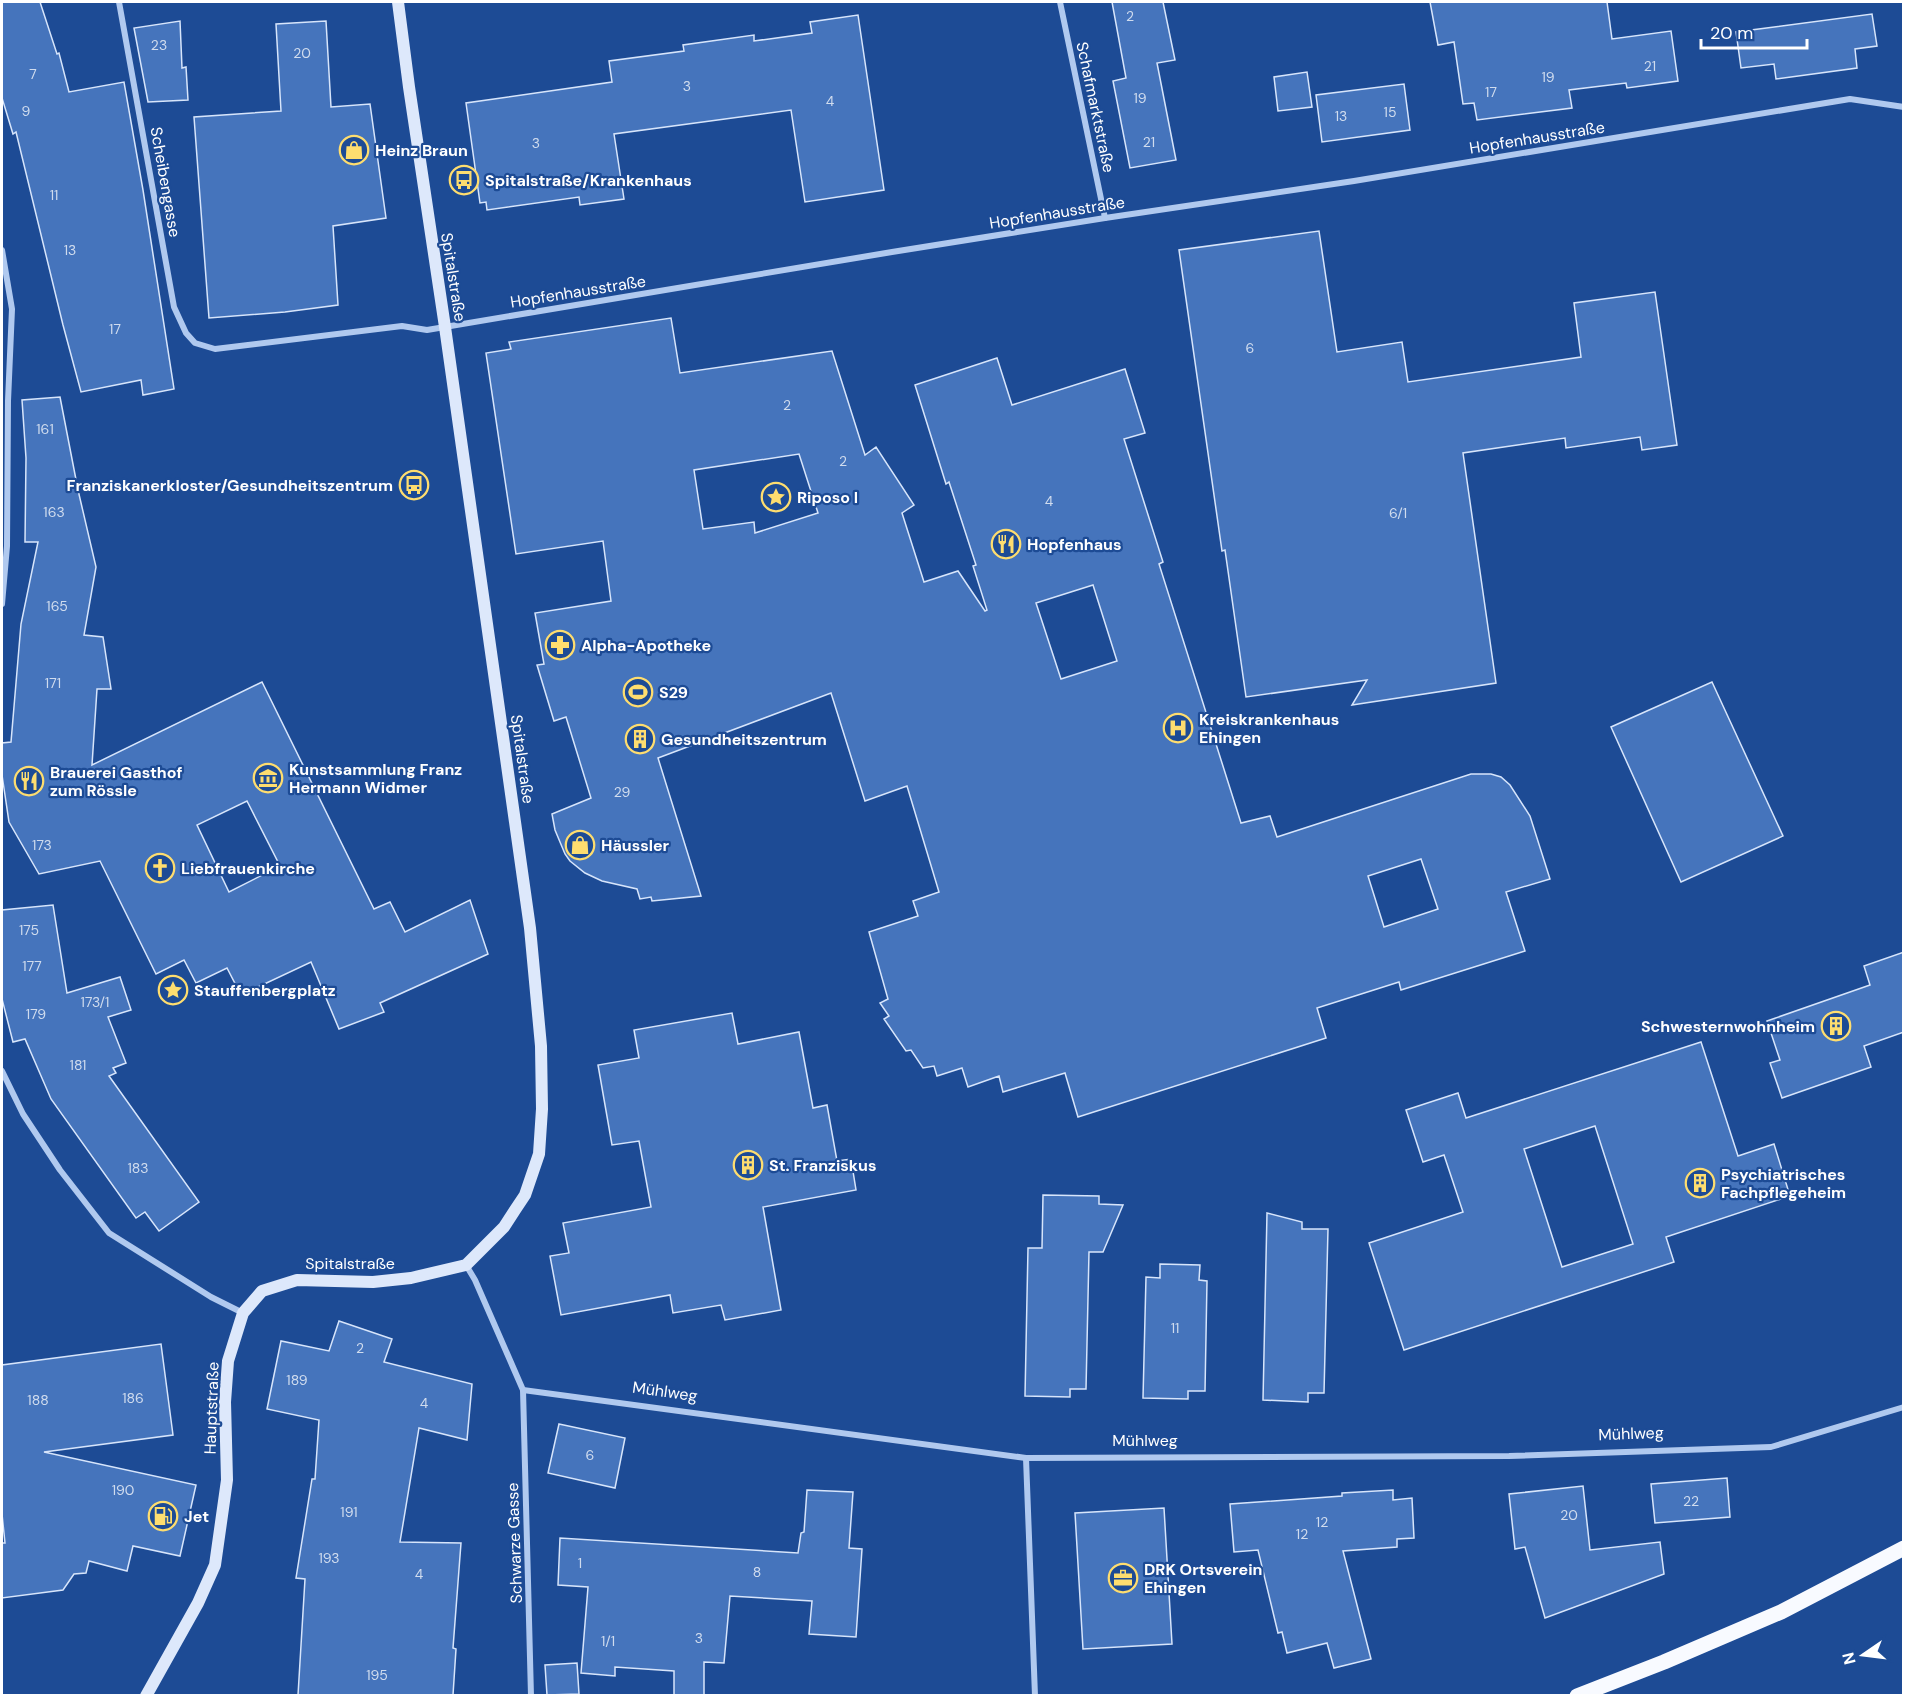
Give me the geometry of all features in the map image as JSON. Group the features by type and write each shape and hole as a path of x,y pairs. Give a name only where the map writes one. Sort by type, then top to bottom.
{"main road":[{"path":"1576,1695 1664,1662 1781,1612 1904,1548"}],"street":[{"name":"Scheibengasse","path":"119,2 174,307 186,333 195,343 215,349"},
{"name":"Spitalstraße","path":"243,1313 262,1291 297,1280 382,1281 411,1278 466,1265 504,1227 525,1195 539,1154 542,1109 541,1046 530,928 398,2"},
{"name":"Schafmarktstraße","path":"1060,2 1105,218"},
{"name":"Hopfenhausstraße","path":"215,349 402,326 427,330 1105,218 1354,181 1850,99 1904,107"},
{"path":"2,250 12,309 8,401 7,546 2,604"},
{"path":"2,1071 23,1114 54,1162 109,1233 211,1297 243,1313"},
{"path":"466,1265 475,1280 523,1390"},
{"name":"Hauptstraße","path":"146,1695 198,1604 215,1565 227,1480 225,1402 228,1361 243,1313"},
{"name":"Mühlweg","path":"523,1390 1026,1458 1509,1456 1771,1447 1904,1407"},
{"name":"Schwarze Gasse","path":"523,1390 531,1695"},
{"path":"1026,1458 1035,1695"}],"building":[{"path":"2,2 40,2 57,54 59,53 69,92 124,82 174,389 143,395 141,380 81,392 16,132 13,134 2,98"},
{"path":"1112,2 1163,2 1175,60 1157,63 1176,160 1130,168 1113,81 1126,78"},
{"path":"1430,2 1607,2 1612,39 1671,31 1678,81 1627,88 1626,83 1569,90 1572,108 1477,120 1474,103 1463,104 1454,42 1438,45"},
{"path":"1872,14 1877,46 1855,49 1857,68 1776,79 1774,64 1741,68 1736,32"},
{"path":"858,15 884,190 805,202 791,110 614,134 624,199 580,205 579,197 487,210 486,202 480,203 466,103 612,82 609,61 684,51 683,45 754,35 754,41 812,33 810,22"},
{"path":"180,21 182,68 186,67 188,100 148,102 134,28"},
{"path":"326,21 331,107 370,104 386,218 333,226 338,305 209,318 194,117 281,111 276,24"},
{"path":"1307,72 1312,107 1278,111 1274,77"},
{"path":"1404,84 1410,130 1322,142 1316,95"},
{"path":"1319,231 1337,352 1402,342 1408,382 1581,357 1574,303 1655,292 1677,445 1642,450 1640,437 1566,448 1565,438 1463,453 1496,683 1352,705 1367,680 1246,697 1225,550 1222,551 1179,250"},
{"path":"671,318 680,373 832,351 865,455 876,447 914,505 902,513 924,582 958,571 985,611 987,610 973,566 976,565 949,482 946,484 915,385 997,358 1012,405 1125,369 1145,433 1124,439 1163,562 1159,564 1241,823 1270,816 1277,837 1471,774 1491,774 1501,777 1510,785 1530,816 1550,879 1506,892 1525,951 1401,990 1399,982 1317,1008 1326,1038 1078,1117 1065,1073 1003,1092 999,1076 968,1087 962,1068 937,1076 934,1066 923,1068 911,1050 906,1051 884,1019 889,1016 880,1003 888,999 869,932 918,916 913,901 939,892 907,786 865,801 831,693 658,758 701,896 652,901 651,897 640,899 637,889 602,881 585,873 565,854 555,830 552,814 591,798 566,717 554,721 537,665 544,664 535,613 611,601 603,541 516,554 486,353 511,349 509,342","holes":["799,454 818,513 755,533 754,522 703,529 694,470","1093,585 1117,661 1061,679 1036,603","1421,859 1438,909 1384,927 1368,876"]},
{"path":"60,397 96,567 84,635 103,637 111,689 97,689 92,765 262,682 374,909 390,902 405,932 470,900 488,954 380,1003 384,1012 339,1029 311,962 241,995 227,968 196,983 184,960 156,974 100,861 39,874 9,822 2,775 2,743 11,742 21,624 38,542 25,542 26,458 22,400","holes":["247,801 280,866 229,892 197,825"]},
{"path":"1712,682 1783,836 1681,882 1611,727"},
{"path":"53,905 67,993 120,977 131,1010 108,1017 126,1063 113,1068 116,1073 109,1076 199,1202 159,1231 145,1212 136,1218 51,1099 25,1039 13,1042 2,999 2,910"},
{"name":"Schwesternwohnheim","path":"1904,952 1904,1032 1864,1046 1871,1067 1782,1098 1770,1063 1780,1060 1767,1021 1870,985 1864,966"},
{"name":"St. Franziskus","path":"732,1013 738,1044 799,1032 813,1108 827,1105 837,1161 851,1159 856,1190 763,1207 781,1310 725,1320 721,1305 673,1313 670,1295 561,1315 550,1256 569,1253 563,1223 651,1207 639,1141 612,1145 598,1065 639,1058 634,1030"},
{"name":"Psychiatrisches Fachpflegeheim","path":"1701,1042 1738,1156 1774,1144 1790,1196 1666,1237 1674,1262 1404,1350 1369,1243 1463,1212 1444,1155 1423,1162 1406,1110 1458,1093 1466,1118","holes":["1595,1126 1633,1244 1562,1267 1524,1149"]},
{"path":"1043,1195 1099,1196 1099,1204 1123,1205 1103,1252 1089,1252 1086,1389 1070,1389 1070,1397 1025,1396 1028,1248 1042,1248"},
{"path":"1267,1213 1302,1222 1302,1229 1328,1229 1324,1393 1308,1393 1308,1402 1263,1400"},
{"path":"1160,1264 1200,1265 1199,1280 1207,1281 1205,1391 1188,1391 1188,1399 1143,1398 1146,1277 1160,1278"},
{"path":"339,1321 392,1339 384,1362 472,1384 467,1440 419,1428 400,1542 461,1543 453,1648 456,1649 453,1695 298,1695 305,1579 296,1578 312,1479 315,1479 319,1420 267,1409 281,1341 329,1351"},
{"path":"161,1344 173,1435 44,1452 196,1485 180,1556 133,1546 127,1571 89,1561 86,1573 74,1574 63,1590 2,1598 2,1543 5,1543 2,1514 2,1365"},
{"path":"559,1424 625,1438 615,1488 548,1473"},
{"path":"1727,1478 1730,1517 1655,1523 1651,1484"},
{"path":"1583,1486 1590,1550 1660,1542 1664,1574 1545,1618 1525,1547 1515,1549 1509,1494"},
{"path":"807,1490 853,1492 849,1548 862,1549 856,1637 809,1634 812,1601 730,1596 724,1663 704,1662 704,1695 674,1695 674,1671 615,1667 615,1676 581,1673 588,1587 558,1585 560,1538 798,1553 801,1533 804,1532"},
{"path":"1393,1490 1393,1500 1412,1498 1414,1538 1397,1539 1397,1547 1343,1551 1371,1659 1334,1668 1327,1643 1287,1653 1282,1632 1278,1633 1258,1550 1234,1552 1230,1504"},
{"name":"DRK Ortsverein Ehingen","path":"1164,1508 1172,1644 1083,1649 1075,1513"},
{"path":"577,1663 579,1694 547,1695 545,1665"}],"place":[{"name":"Heinz Braun","path":"354,150"},
{"name":"Spitalstraße/Krankenhaus","path":"464,180"},
{"name":"Franziskanerkloster/Gesundheitszentrum","path":"414,485"},
{"name":"Riposo I","path":"776,497"},
{"name":"Hopfenhaus","path":"1006,544"},
{"name":"Alpha-Apotheke","path":"560,645"},
{"name":"S29","path":"638,692"},
{"name":"Kreiskrankenhaus Ehingen","path":"1178,728"},
{"name":"Gesundheitszentrum","path":"640,739"},
{"name":"Kunstsammlung Franz Hermann Widmer","path":"268,778"},
{"name":"Brauerei Gasthof zum Rössle","path":"29,781"},
{"name":"Häussler","path":"580,845"},
{"name":"Liebfrauenkirche","path":"160,868"},
{"name":"Stauffenbergplatz","path":"173,990"},
{"name":"Schwesternwohnheim","path":"1836,1026"},
{"name":"St. Franziskus","path":"748,1165"},
{"name":"Psychiatrisches Fachpflegeheim","path":"1700,1183"},
{"name":"Jet","path":"163,1516"},
{"name":"DRK Ortsverein Ehingen","path":"1123,1578"}]}
